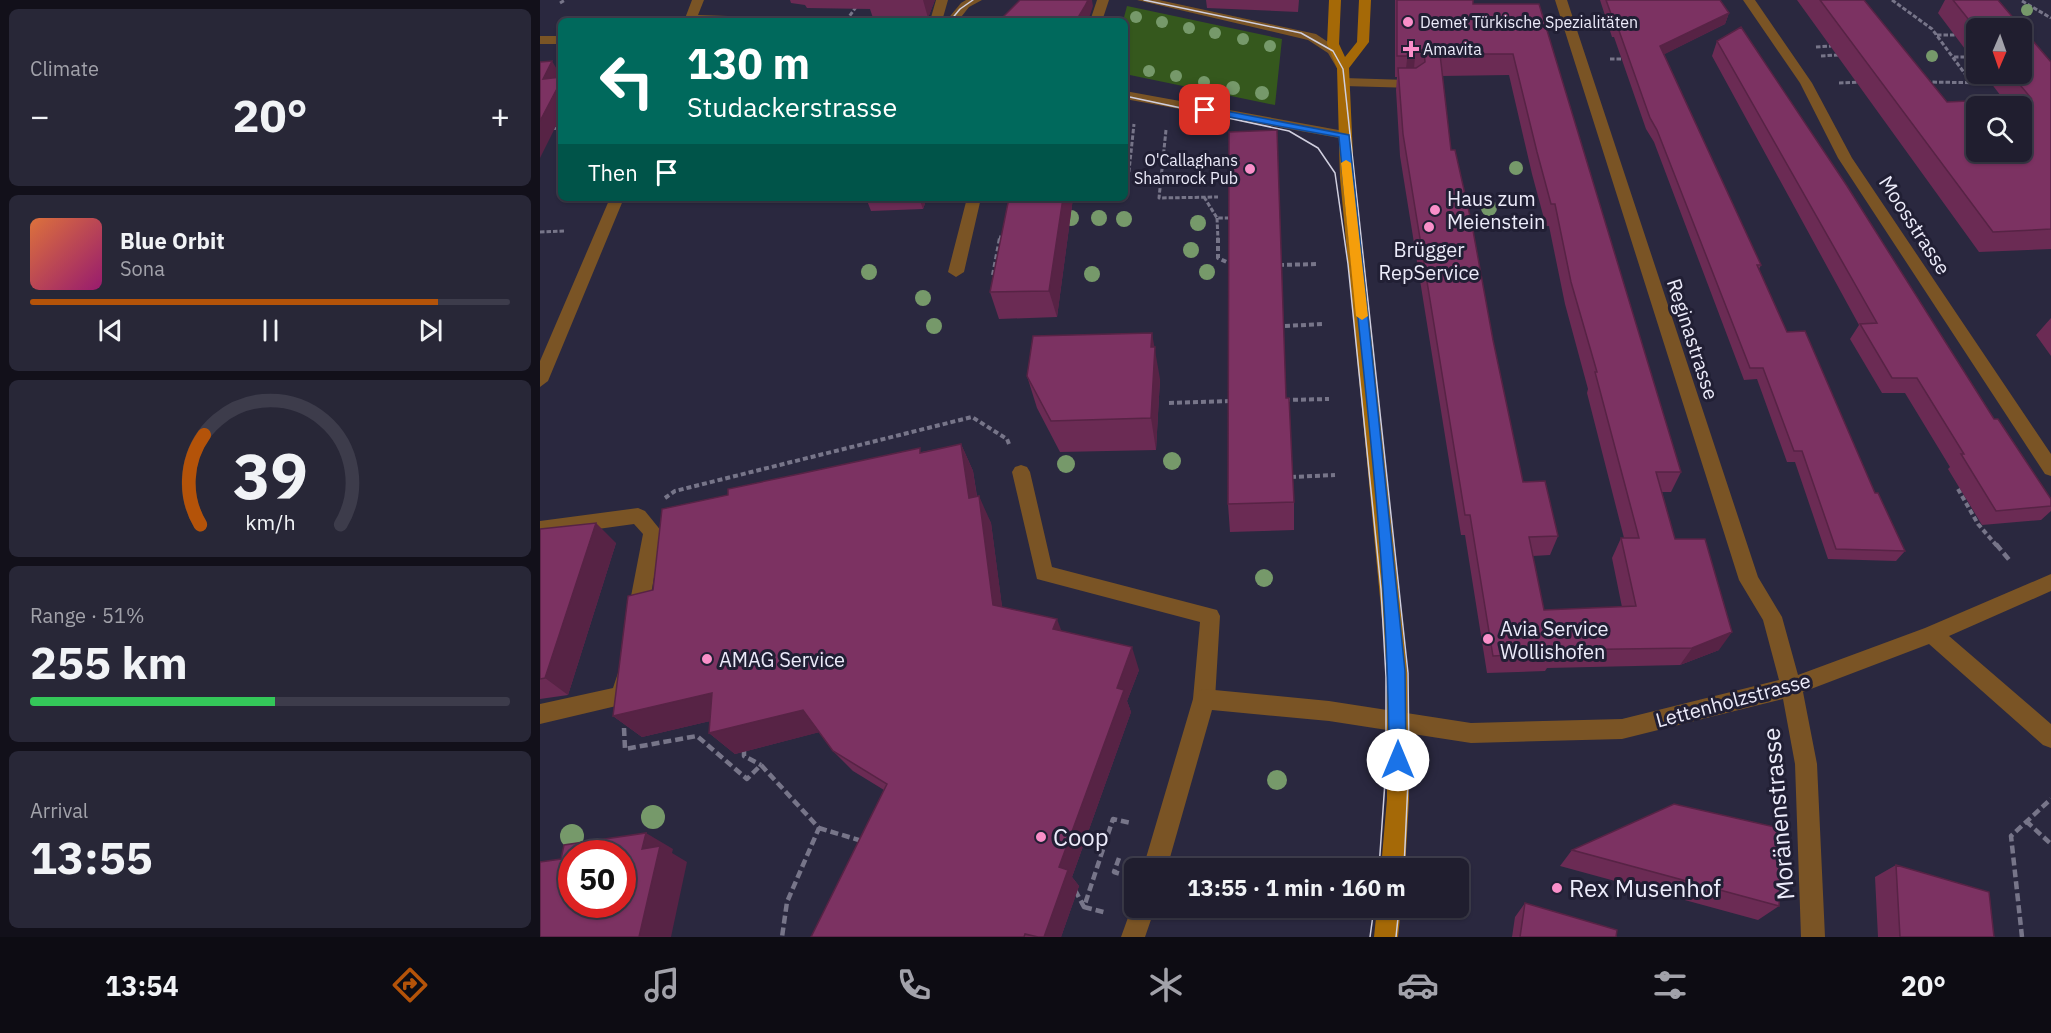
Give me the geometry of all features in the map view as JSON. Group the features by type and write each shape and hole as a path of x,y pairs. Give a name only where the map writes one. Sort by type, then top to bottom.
{"main road":[{"path":"1335,0 1332,44 1343,68 1344,135 1388,556 1397,671 1398,799 1394,858"},
{"path":"1343,68 1363,42 1365,0"},
{"path":"1386,937 1388,918"}],"street":[{"path":"691,18 698,0"},
{"path":"937,18 942,0"},
{"path":"954,18 965,5 976,0"},
{"path":"1097,18 1103,0"},
{"path":"1143,0 1312,37 1333,51 1343,68"},
{"name":"Reginastrasse","path":"1561,0 1749,580 1772,617 1791,687"},
{"name":"Moosstrasse","path":"1749,0 1806,83 1845,158 2051,469"},
{"path":"540,40 558,40"},
{"path":"1344,82 1414,84 1413,75"},
{"path":"1128,95 1344,135"},
{"path":"540,381 616,201"},
{"path":"956,272 973,201"},
{"path":"1021,472 1044,573 1210,616 1204,699 1158,858"},
{"path":"540,529 638,516 653,532 632,641"},
{"name":"Lettenholzstrasse","path":"1204,699 1329,711 1471,733 1622,729 1791,687 1932,634 2051,582"},
{"path":"1932,634 2051,738"},
{"path":"540,714 622,696 628,663"},
{"name":"Moränenstrasse","path":"1791,687 1806,764 1813,937"},
{"path":"1133,937 1140,918"}],"path":[{"path":"560,3 565,0"},
{"path":"848,18 861,0"},
{"path":"1892,0 1936,35 1966,74"},
{"path":"2022,1 2051,18"},
{"path":"1936,35 1955,34"},
{"path":"1816,47 1831,46"},
{"path":"1953,57 1966,57"},
{"path":"1806,83 1866,82"},
{"path":"1919,82 1966,82"},
{"path":"1128,180 1134,124 1140,115"},
{"path":"1167,120 1159,198 1218,197"},
{"path":"540,129 558,128"},
{"path":"1204,197 1217,219 1218,258 1231,265 1242,265"},
{"path":"1217,219 1231,218"},
{"path":"540,232 564,231"},
{"path":"992,282 1001,236 1010,235"},
{"path":"1275,265 1318,264"},
{"path":"1285,326 1323,324"},
{"path":"1283,400 1329,399"},
{"path":"1169,403 1238,401"},
{"path":"638,516 675,491 972,417 1007,439 1021,472"},
{"path":"1292,477 1335,475"},
{"path":"1958,489 1977,524 2011,562"},
{"path":"622,696 626,750 697,736 747,778 761,765"},
{"path":"745,745 744,756 761,765 819,828 873,845"},
{"path":"2022,937 2011,836 2051,799"},
{"path":"1070,882 1084,907 1113,819 1131,822 1128,832"},
{"path":"2026,821 2051,844"},
{"path":"782,937 787,902 819,828"},
{"path":"1121,852 1114,872 1124,874"}],"green space":[{"path":"1127,6 1282,39 1275,105 1128,75 1128,18 1124,18"}],"building":[{"path":"1020,0 1088,0 1078,18 1002,18"},
{"path":"1397,0 1473,0 1473,4 1539,4 1681,472 1656,472 1675,539 1705,539 1732,632 1692,648 1553,650 1553,653 1493,656 1470,515 1465,515 1403,134 1398,68 1416,68 1425,62 1424,52 1416,46 1408,50 1407,56 1397,56","holes":["1440,54 1513,54 1551,204 1555,204 1571,282 1597,372 1595,372 1639,538 1621,538 1636,606 1544,610 1529,537 1558,536 1545,481 1523,482 1472,225 1455,150 1451,150"]},
{"path":"1606,0 1720,0 1729,13 1660,46 1761,265 1757,265 1787,332 1805,331 1875,493 1878,493 1905,551 1836,549 1802,451 1794,451 1763,368 1750,368 1657,130 1650,118"},
{"path":"1820,0 1864,0 1947,102 1966,101 1966,162 2032,162 2032,96 2029,96 2019,84 2032,84 2032,40 2051,62 2051,229 1993,232"},
{"path":"1953,0 1998,0 2013,18 1967,18"},
{"path":"1741,27 1847,186 1994,419 1998,419 2051,499 2051,506 1996,511 1917,378 1892,378 1860,324 1877,323 1717,41"},
{"path":"552,61 543,79 558,77 558,87 540,121 540,62"},
{"path":"1277,130 1286,398 1289,398 1294,502 1228,504 1229,132"},
{"path":"1008,201 1063,201 1049,291 990,292"},
{"path":"1152,333 1151,347 1155,347 1151,418 1051,421 1027,376 1033,336"},
{"path":"961,444 969,498 979,496 993,605 1057,619 1053,629 1132,647 1117,688 1124,690 1059,867 1068,870 1044,937 1025,934 1024,937 811,937 887,784 833,751 803,710 709,733 712,693 613,716 628,596 653,590 662,509 728,495 728,489 920,448 920,453"},
{"path":"596,523 545,678 540,679 540,529"},
{"path":"1674,804 1783,829 1779,906 1572,850"},
{"path":"646,833 642,849 660,846 639,937 540,937 540,862 558,859 558,918 636,918 636,840 598,840"},
{"path":"1896,865 1989,892 1994,937 1900,937"},
{"path":"1525,903 1617,930 1616,937 1520,937"}],"tram line":[{"path":"952,18 960,9 973,0"},
{"path":"1144,0 1301,33 1333,51 1343,69 1408,673 1409,760 1404,858"},
{"path":"1128,97 1289,131 1318,148 1335,173 1348,264 1381,589 1386,677 1386,767 1380,858"},
{"path":"1370,937 1373,918"},
{"path":"1396,937 1398,918"}],"slow traffic":[{"path":"1346,163 1362,316"}],"place":[{"name":"Demet Türkische Spezialitäten","path":"1408,22"},
{"name":"Amavita","path":"1411,49"},
{"name":"O'Callaghans Shamrock Pub","path":"1250,169"},
{"name":"Haus zum Meienstein","path":"1435,210"},
{"name":"Brügger RepService","path":"1429,227"},
{"name":"Avia Service Wollishofen","path":"1488,639"},
{"name":"AMAG Service","path":"707,659"},
{"name":"Coop","path":"1041,837"},
{"name":"Rex Musenhof","path":"1557,888"}],"route":[{"path":"1205,110 1344,135 1388,556 1397,671 1398,760"}]}
